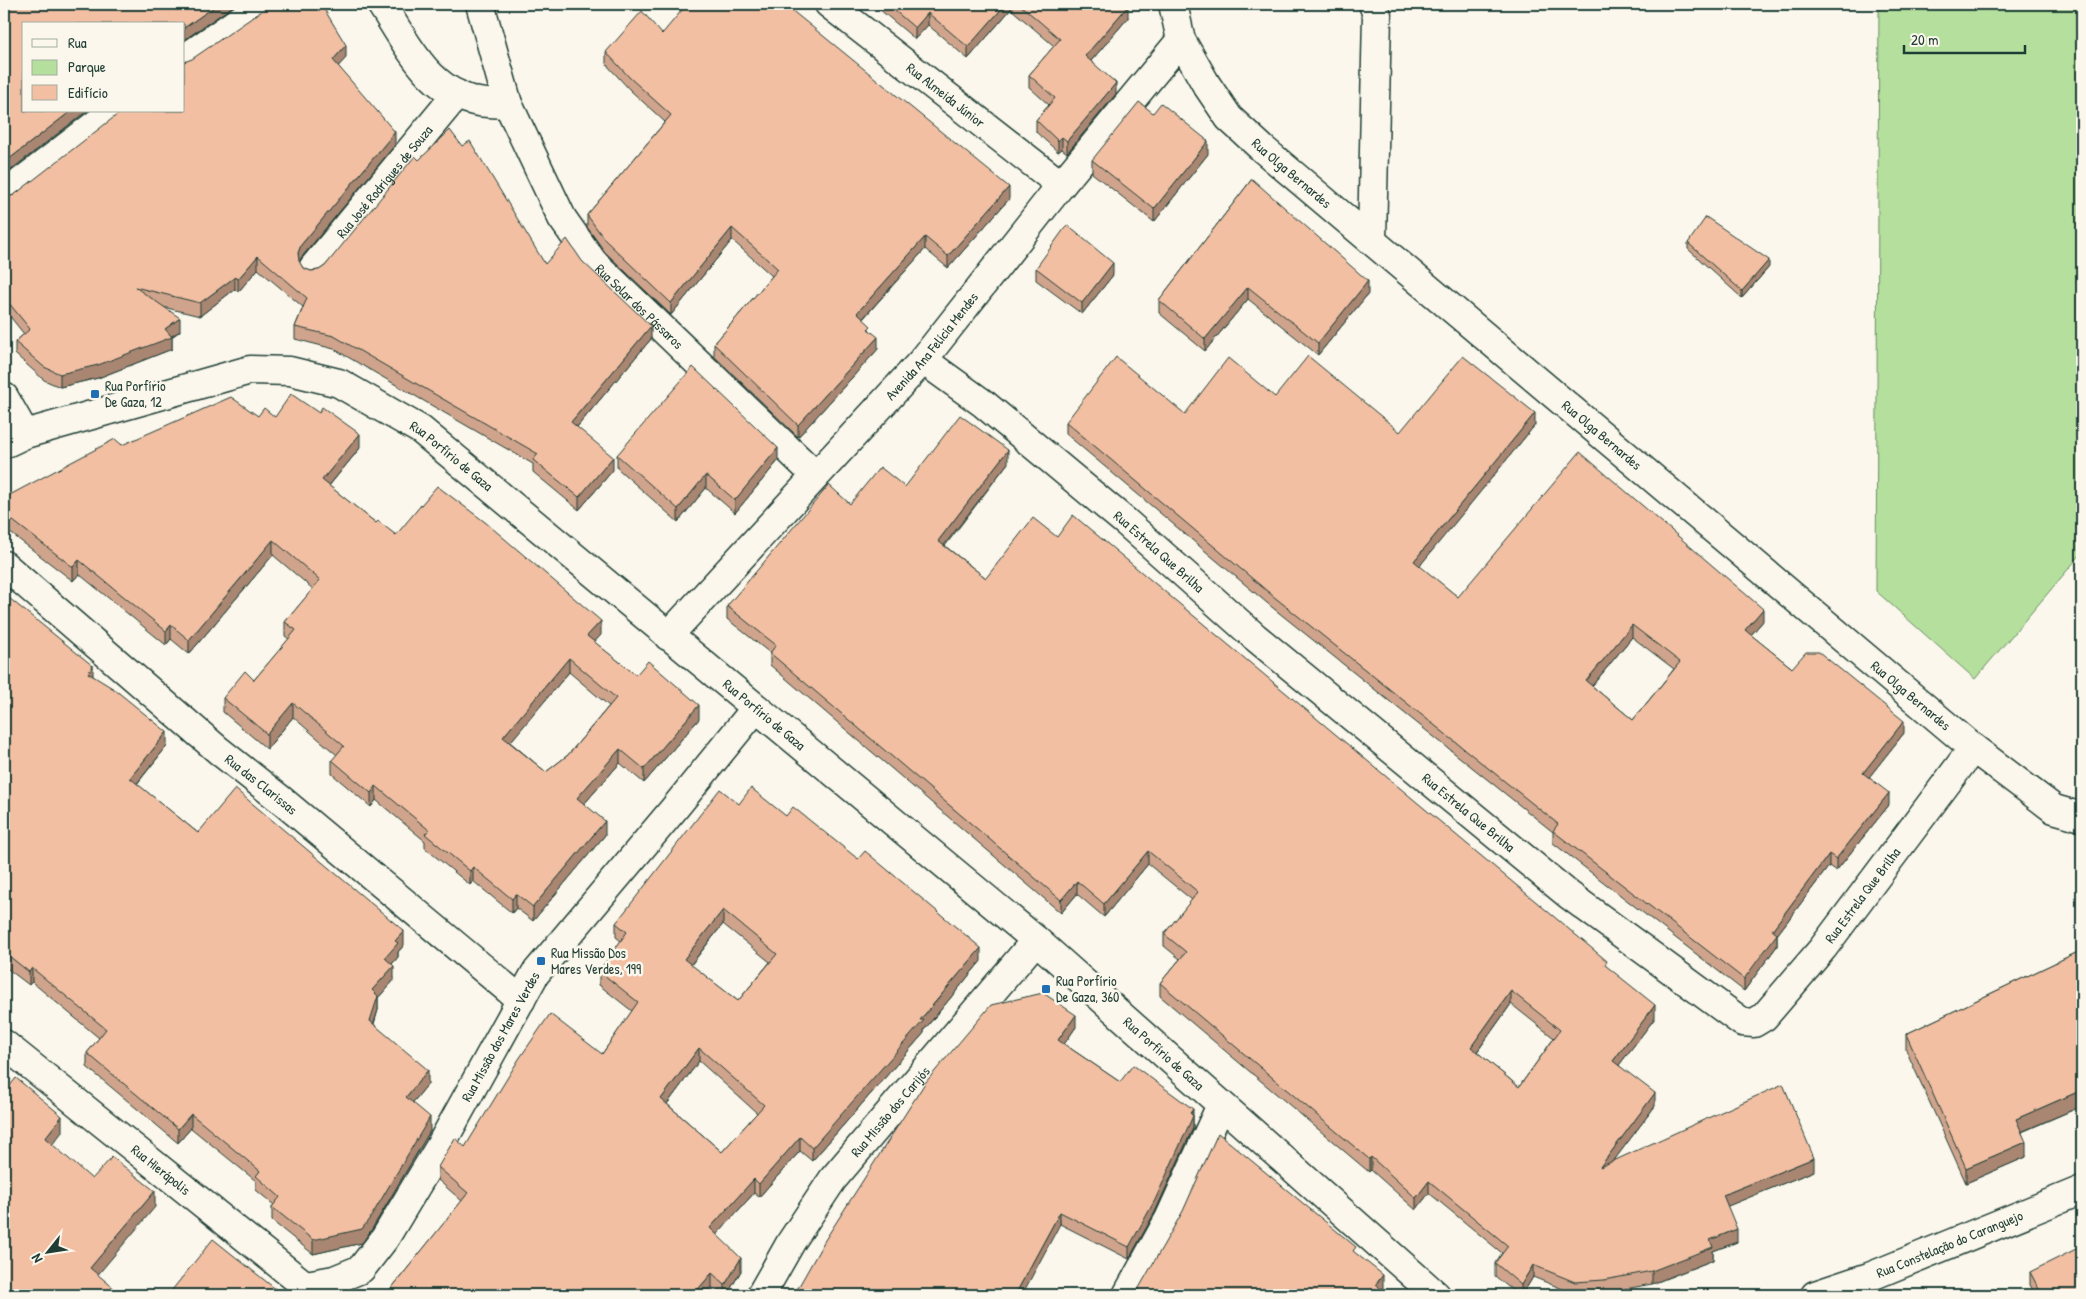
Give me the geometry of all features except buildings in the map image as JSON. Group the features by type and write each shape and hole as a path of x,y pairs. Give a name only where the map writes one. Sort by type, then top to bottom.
{"street":[{"path":"185,59 263,4"},
{"name":"Rua Solar dos Pássaros","path":"480,4 508,104 562,218 593,262 815,475"},
{"name":"Rua Almeida Júnior","path":"829,4 1061,185"},
{"name":"Rua Olga Bernardes","path":"1173,4 1181,40 1229,118 1973,748 2054,809 2082,817"},
{"path":"1372,240 1377,15 1373,4"},
{"path":"388,6 410,53 432,77 457,94 475,102 508,104"},
{"name":"Avenida Ana Felícia Mendes","path":"668,636 815,475 924,360 1061,185 1181,40"},
{"name":"Rua José Rodrigues de Souza","path":"314,268 457,94"},
{"path":"4,196 112,112"},
{"name":"Rua Estrela Que Brilha","path":"924,360 984,404 1127,523 1255,637 1569,895 1742,1022 1754,1023 1764,1018 1823,948 1973,748"},
{"name":"Rua Porfírio de Gaza","path":"14,439 250,370 290,371 339,383 420,430 1036,940 1436,1295"},
{"path":"4,397 14,439"},
{"name":"Rua das Clarissas","path":"4,565 218,750 280,799 521,1000"},
{"name":"Rua Missão dos Mares Verdes","path":"312,1290 361,1269 385,1238 438,1148 534,974 673,810 756,708"},
{"name":"Rua Missão dos Carijós","path":"761,1295 791,1242 833,1179 1036,940"},
{"name":"Rua Hierápolis","path":"4,1044 312,1290"},
{"path":"1127,1295 1168,1219 1221,1105"},
{"name":"Rua Constelação do Caranguejo","path":"1815,1295 1874,1286 2082,1190"}],"green space":[{"path":"1879,4 2082,4 2082,553 1975,679 1876,591"}],"place":[{"name":"Rua Porfírio De Gaza, 12","path":"95,394"},
{"name":"Rua Missão Dos Mares Verdes, 199","path":"541,961"},
{"name":"Rua Porfírio De Gaza, 360","path":"1046,989"}]}
